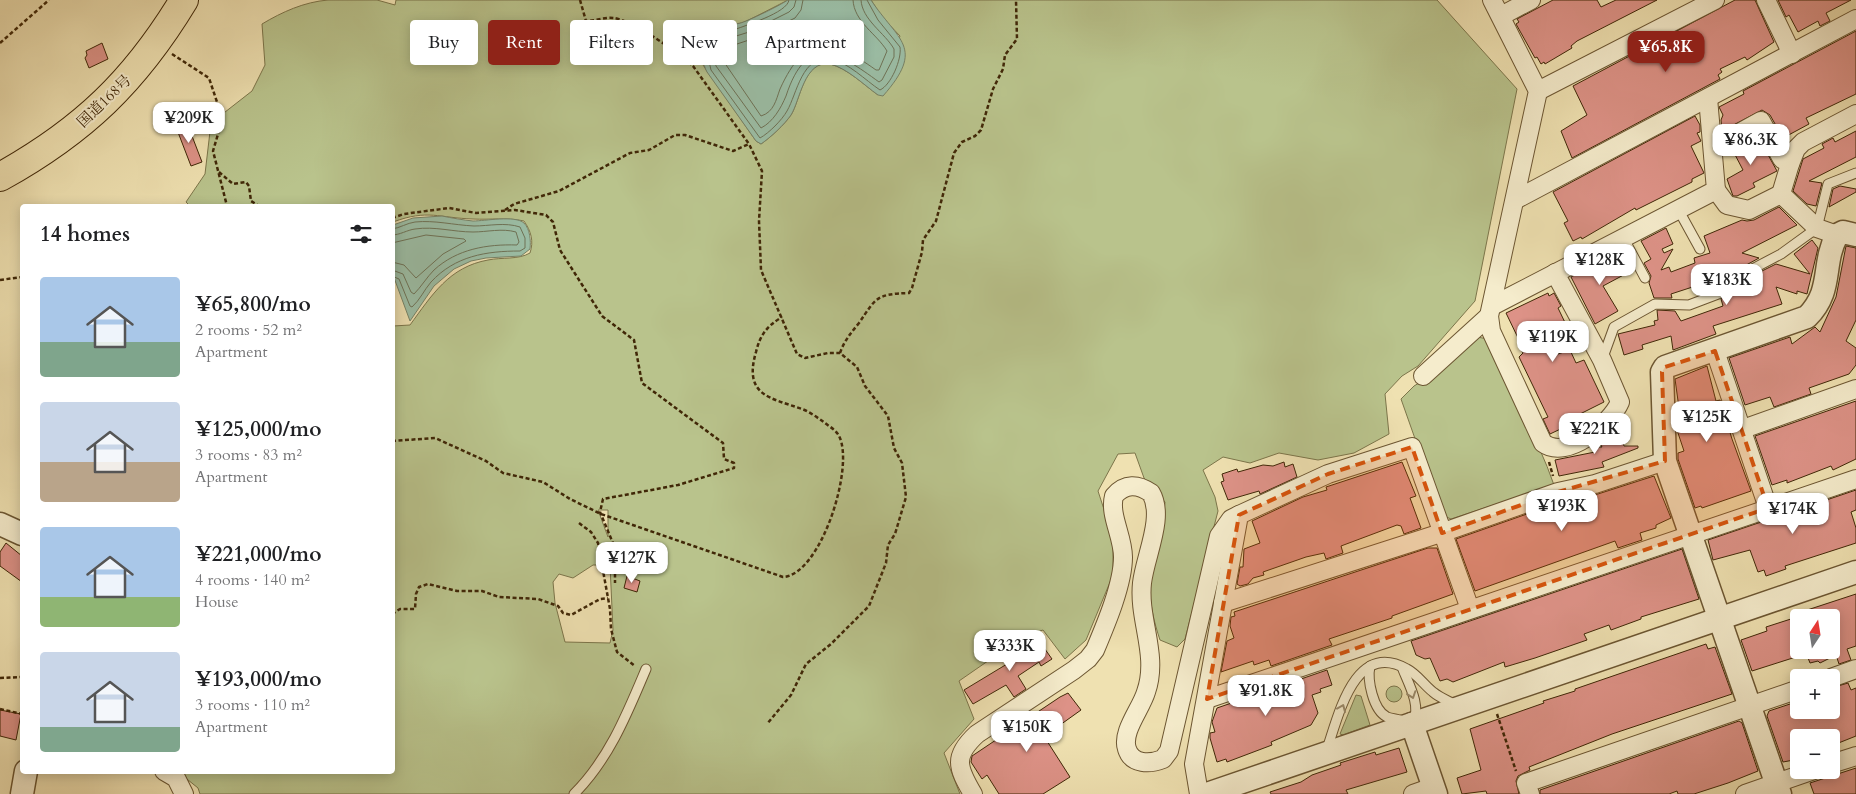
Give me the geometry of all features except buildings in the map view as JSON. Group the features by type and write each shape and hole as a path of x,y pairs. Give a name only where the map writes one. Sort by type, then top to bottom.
{"highway":[{"name":"国道168号","path":"0,177 48,148 86,120 126,80 156,44 184,0"}],"street":[{"path":"1492,0 1538,91 1490,311 1491,332 1543,443 1549,447 1567,447 1583,440 1614,414 1620,402 1602,360 1555,273"},
{"path":"1501,16 1531,0"},
{"path":"1538,91 1715,0"},
{"path":"1766,0 1792,54"},
{"path":"1515,200 1856,19"},
{"path":"1708,98 1714,147 1716,190 1727,205 1749,210 1781,194 1796,149 1803,142 1856,114"},
{"path":"1714,147 1761,121 1782,159 1790,164"},
{"path":"1423,376 1490,311 1555,273 1716,190"},
{"path":"1778,788 1665,461 1662,372 1665,367 1808,317 1823,298 1832,244 1837,232 1781,194"},
{"path":"1714,351 1743,429 1768,508"},
{"path":"1743,429 1856,389"},
{"path":"973,794 962,776 960,766 960,753 965,745 977,734 1074,670 1088,659 1095,650 1121,572 1122,543 1112,504 1114,496 1127,486 1135,485 1151,494 1157,510 1142,584 1151,663 1148,688 1126,741 1128,751 1134,759 1143,763 1163,759 1169,751 1219,536 1231,519 1239,515 1328,474 1412,447 1441,533 1470,609"},
{"path":"1223,603 1441,533 1558,492 1596,484 1665,461"},
{"path":"1206,699 1690,533 1856,479"},
{"path":"1199,794 1194,764 1239,515"},
{"path":"0,524 20,533"},
{"path":"1207,794 1856,572"},
{"path":"1840,675 1856,669"},
{"path":"1528,788 1790,692"},
{"path":"1412,724 1427,792"},
{"path":"1840,761 1856,756"},
{"path":"22,794 25,774"},
{"path":"169,774 176,778 184,794"},
{"path":"1745,794 1778,788 1796,779"}],"lane":[{"path":"1602,360 1614,327 1655,304 1688,305 1718,294 1743,274 1781,254 1837,232 1828,184 1856,173"},
{"path":"1678,210 1700,249"},
{"path":"1624,237 1645,278"},
{"path":"1326,754 1342,707 1358,673 1381,662 1409,670 1434,693 1459,707"},
{"path":"1370,666 1368,674 1378,709 1388,717 1412,724 1417,715 1416,707 1402,667"},
{"path":"574,794 593,775 624,720 646,669"}],"path":[{"path":"0,43 49,0"},
{"path":"580,0 586,20 612,18 626,21 684,57 694,66 749,144 762,171 758,221 761,270 797,354 805,358 828,353 840,353 857,367 865,386 888,416 894,448 902,463 906,497 895,534 888,545 886,563 869,606 831,644 806,664 791,695 766,724"},
{"path":"840,353 846,340 872,302 887,294 908,293 912,288 922,252 923,240 936,221 954,153 962,142 975,136 981,130 993,89 1003,69 1005,55 1017,39 1016,0"},
{"path":"156,44 209,78 219,108 221,124 213,151 226,204"},
{"path":"504,210 514,204 559,191 630,153 649,150 675,136 685,135 732,151 749,144"},
{"path":"217,170 233,184 246,182 249,186 251,200 256,204"},
{"path":"395,217 436,208 476,213 515,210 546,215 553,222 560,250 602,316 634,340 642,383 723,444 724,459 735,466 720,473 678,485 604,499 601,514 615,548 615,583"},
{"path":"0,280 20,277"},
{"path":"395,441 435,438 486,461 503,472 543,482 570,499 601,514 783,577 799,572 824,538 834,510 842,465 840,440 832,428 803,409 772,400 758,388 751,367 759,342 765,329 782,317"},
{"path":"1549,447 1546,454 1558,492"},
{"path":"579,523 591,532 598,543 608,598 611,629 617,652 628,662 646,669"},
{"path":"395,612 400,609 415,610 416,594 419,587 428,584 457,591 482,591 499,597 538,599 558,606 563,613 571,615 600,599 608,598"},
{"path":"0,678 20,677"},
{"path":"0,709 20,714"},
{"path":"1496,709 1517,776 1528,788"}],"highlighted area":[{"path":"1715,351 1768,508 1207,699 1239,515 1328,474 1412,447 1442,533 1558,492 1665,461 1662,372 1665,367"}],"shaded area":[{"path":"328,0 377,0 395,5 396,0 788,0 737,24 737,20 663,20 663,65 703,65 756,141 761,144 777,131 791,115 804,82 814,68 819,65 833,65 843,69 878,95 900,36 882,17 871,0 1437,0 1517,89 1475,301 1418,366 1402,376 1385,394 1389,434 1354,453 1318,460 1279,453 1250,463 1223,457 1203,470 1215,497 1218,511 1185,639 1177,647 1160,640 1150,597 1151,573 1165,502 1144,478 1135,453 1118,454 1098,491 1113,537 1113,575 1086,640 1065,659 1043,630 1024,636 959,681 974,719 944,753 960,794 200,794 198,788 181,774 395,774 395,326 410,325 434,293 462,269 488,260 515,258 530,253 531,249 532,240 528,229 524,221 517,220 425,215 395,221 395,204 188,204 186,202 205,174 211,123 252,91 265,65 262,24 294,8","holes":["598,510 608,510 608,537","593,565 610,565 613,630 610,643 565,642 555,603 553,582 559,574 573,578"]},
{"path":"1477,337 1488,339 1539,448 1554,485 1451,519 1442,515 1401,399 1414,386 1424,380 1429,383"},
{"path":"1391,686 1397,686 1402,691 1400,700 1391,702 1386,697 1386,691"},
{"path":"1356,695 1361,696 1370,725 1343,735 1340,734 1342,729"}],"water":[{"path":"788,0 871,0 898,35 903,45 905,55 903,66 883,96 878,95 849,73 833,65 864,65 864,20 749,20"},
{"path":"747,21 747,65 819,65 814,68 804,83 791,115 777,131 761,144 756,141 704,66 737,65 737,24"},
{"path":"442,216 473,221 514,219 524,223 528,228 530,249 521,256 486,258 471,261 454,269 434,286 410,321 395,280 395,224 413,218"}]}
